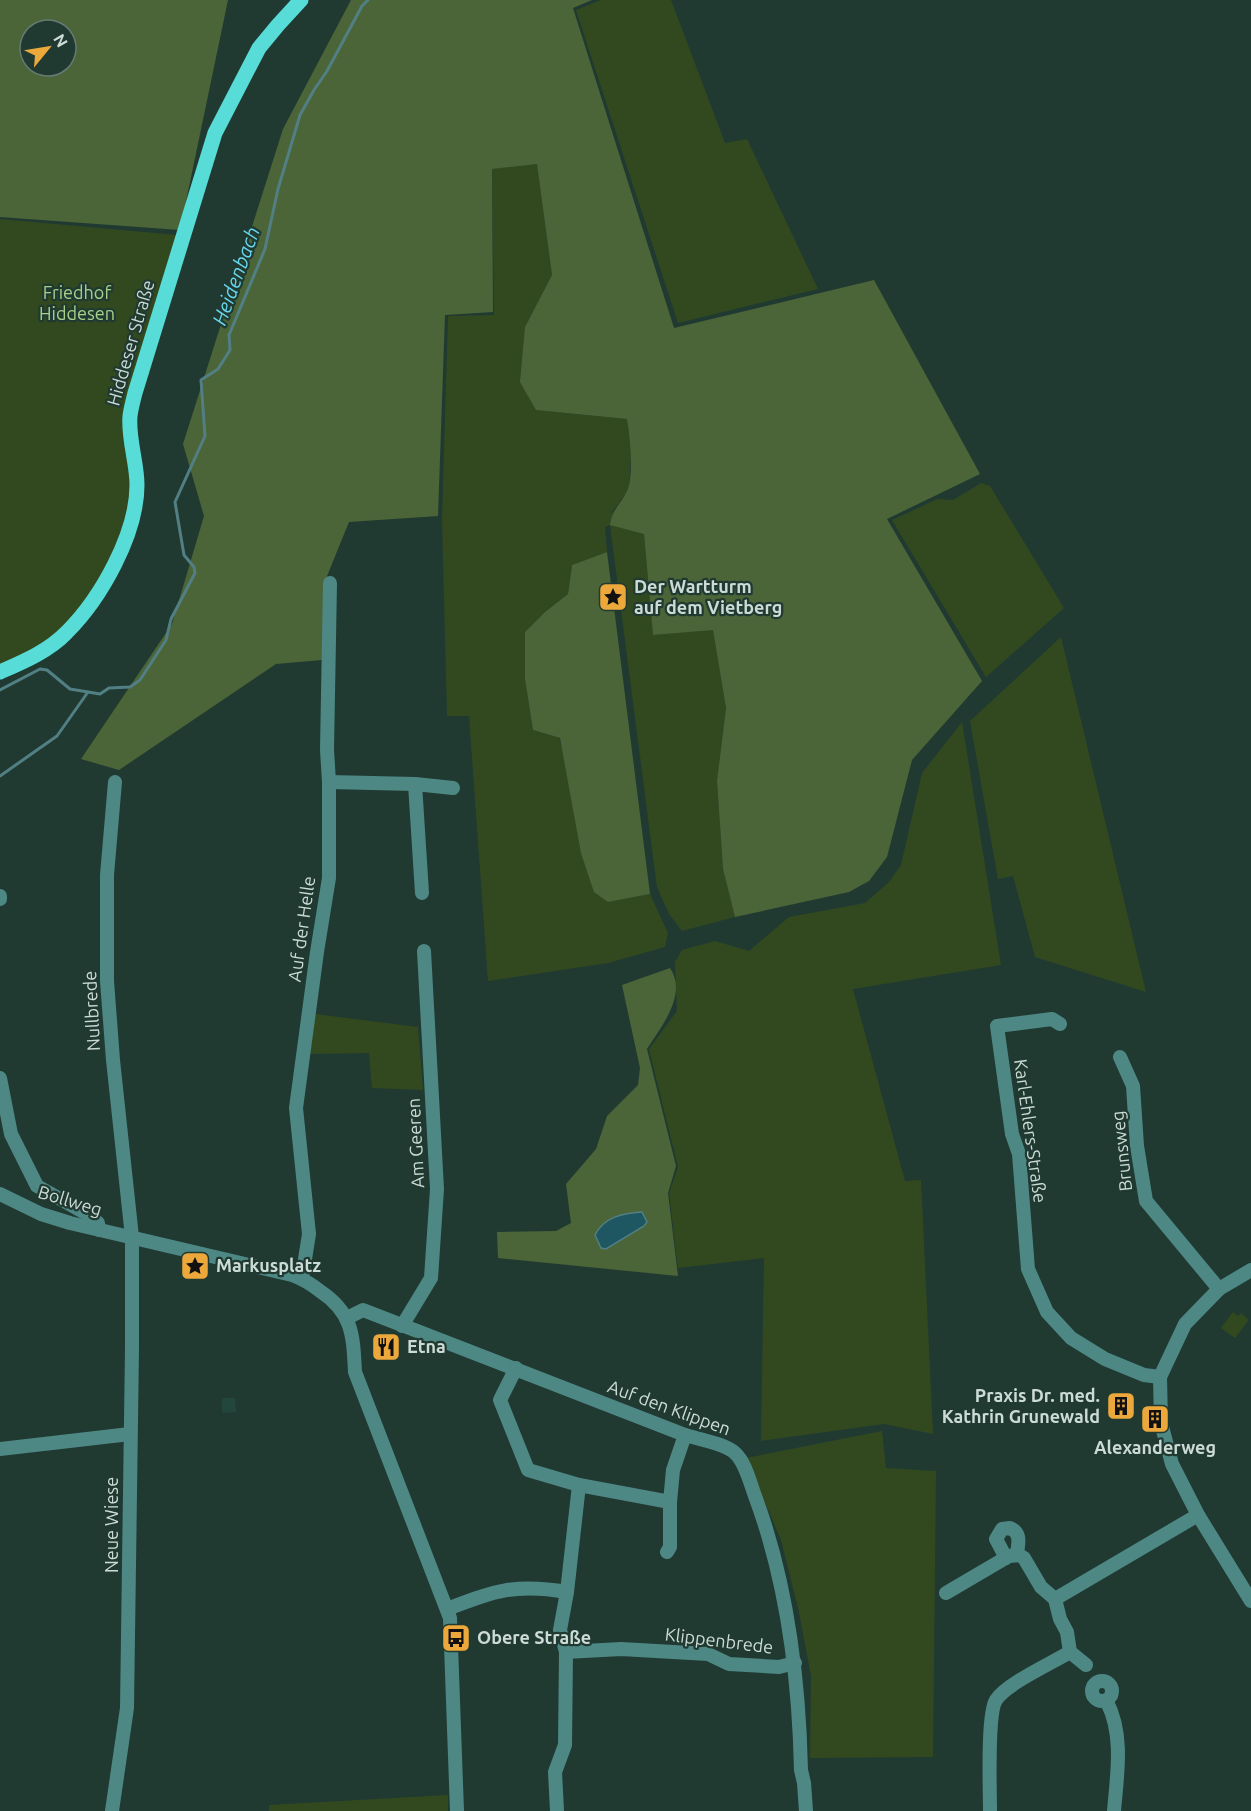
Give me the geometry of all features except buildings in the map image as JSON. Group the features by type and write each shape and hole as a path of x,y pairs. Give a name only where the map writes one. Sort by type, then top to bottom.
{"main road":[{"name":"Hiddeser Straße","path":"0,672 28,659 66,634 96,596 124,545 137,484 130,416 135,393 215,133 259,48 301,0"}],"street":[{"name":"Auf der Helle","path":"302,1278 309,1234 296,1108 329,878 327,750 330,583"},
{"name":"Nullbrede","path":"115,782 107,875 107,981 132,1237"},
{"path":"329,782 415,784 453,788"},
{"path":"415,784 422,893"},
{"name":"Am Geeren","path":"402,1326 431,1278 437,1189 423,951"},
{"name":"Karl-Ehlers-Straße","path":"1060,1024 1052,1019 997,1026 1012,1134 1019,1154 1028,1269 1047,1312 1071,1338 1105,1359 1144,1375 1160,1377"},
{"name":"Brunsweg","path":"1120,1057 1133,1086 1137,1146 1146,1201 1219,1289"},
{"path":"0,1078 11,1134 38,1186 87,1214 98,1223 99,1230"},
{"name":"Bollweg","path":"0,1194 41,1214 132,1237"},
{"path":"132,1237 302,1278 334,1300 347,1318 354,1343 355,1372 450,1618 457,1811"},
{"name":"Neue Wiese","path":"112,1811 127,1708 132,1237"},
{"path":"1251,1270 1219,1289 1185,1324 1160,1377 1161,1423 1172,1464 1198,1515 1251,1601"},
{"name":"Auf den Klippen","path":"347,1318 363,1310 685,1435 728,1448 736,1453 747,1475 770,1541 795,1664 800,1720 801,1770 806,1811"},
{"path":"516,1368 500,1401 528,1470 579,1485 670,1502"},
{"path":"0,1449 130,1434"},
{"path":"667,1552 670,1546 670,1502 674,1470 685,1435"},
{"path":"557,1811 555,1772 565,1745 566,1652 560,1630 567,1593 579,1485"},
{"path":"1055,1599 1198,1515"},
{"path":"946,1593 1011,1556 1024,1558 1041,1587 1055,1599 1059,1620 1066,1632 1070,1652 1086,1665"},
{"path":"447,1609 493,1592 517,1588 540,1587 567,1593"},
{"name":"Klippenbrede","path":"566,1652 621,1649 708,1654 729,1664 779,1667 795,1664"},
{"path":"990,1811 990,1735 995,1701 1004,1690 1070,1652"},
{"path":"1107,1702 1114,1717 1117,1737 1118,1758 1114,1811"}],"shaded area":[{"path":"222,1398 235,1398 236,1412 222,1413"}],"green space":[{"path":"0,0 228,0 180,230 0,217"},
{"path":"351,0 592,0 573,8 674,328 874,280 980,474 887,519 982,681 912,760 887,857 869,881 849,892 735,917 723,869 717,781 726,708 713,630 653,635 644,534 610,525 613,514 629,485 631,456 627,419 536,410 520,382 525,327 552,275 537,164 492,169 493,312 445,315 438,516 349,522 325,581 322,660 276,664 119,770 81,759 172,624 204,516 183,444 283,129"},
{"path":"601,0 671,0 725,143 747,139 818,289 678,323 576,10"},
{"path":"537,163 552,275 525,327 537,410 628,419 631,447 629,490 612,512 644,534 653,635 713,629 726,708 717,781 723,869 735,917 682,931 669,914 657,887 610,525 605,527 607,552 572,565 568,594 525,632 525,679 533,730 559,738 608,902 650,894 668,933 665,947 608,963 488,981 469,716 447,716 442,519 448,316 494,315 492,169"},
{"name":"Friedhof Hiddesen","path":"0,219 177,235 127,416 132,485 126,524 103,573 78,616 45,645 0,667"},
{"path":"981,483 990,486 1064,608 986,677 892,520 937,499 953,500"},
{"path":"607,552 650,894 608,902 594,892 581,853 560,738 533,730 525,679 525,632 568,594 572,565"},
{"path":"1061,637 1146,992 1035,957 1013,876 998,879 970,721"},
{"path":"962,722 1001,965 853,989 905,1181 921,1180 933,1434 884,1424 761,1441 764,1258 678,1268 669,1193 678,1167 649,1049 677,1011 675,962 682,950 715,941 749,951 789,917 865,903 889,882 901,865 922,773"},
{"path":"670,968 675,978 676,989 671,1010 647,1049 676,1166 668,1193 678,1276 498,1258 497,1232 556,1231 571,1223 566,1184 596,1149 607,1116 638,1085 640,1068 622,985","holes":["642,1212 647,1222 633,1233 606,1249 623,1215"]},
{"path":"315,1014 418,1027 423,1090 372,1088 369,1053 310,1054"},
{"path":"1233,1312 1238,1316 1241,1313 1249,1320 1235,1338 1221,1328"},
{"path":"882,1431 886,1468 936,1471 933,1757 810,1758 811,1676 799,1612 781,1540 746,1458"},
{"path":"448,1795 448,1811 269,1811 269,1805"}],"water":[{"path":"642,1212 647,1222 644,1226 606,1249 601,1248 595,1235 603,1224 621,1215"}],"waterway":[{"name":"Heidenbach","path":"0,690 40,669 47,670 70,689 100,694 109,688 130,687 140,680 166,640 171,619 195,573 194,567 184,555 175,502 205,436 201,380 218,369 230,350 229,335 265,249 278,189 300,115 362,6 368,0"},
{"path":"0,776 57,736 88,692"}],"place":[{"name":"Der Wartturm auf dem Vietberg","path":"613,597"},
{"name":"Markusplatz","path":"195,1266"},
{"name":"Etna","path":"386,1347"},
{"name":"Praxis Dr. med. Kathrin Grunewald","path":"1121,1406"},
{"name":"Alexanderweg","path":"1155,1419"},
{"name":"Obere Straße","path":"456,1638"}]}
